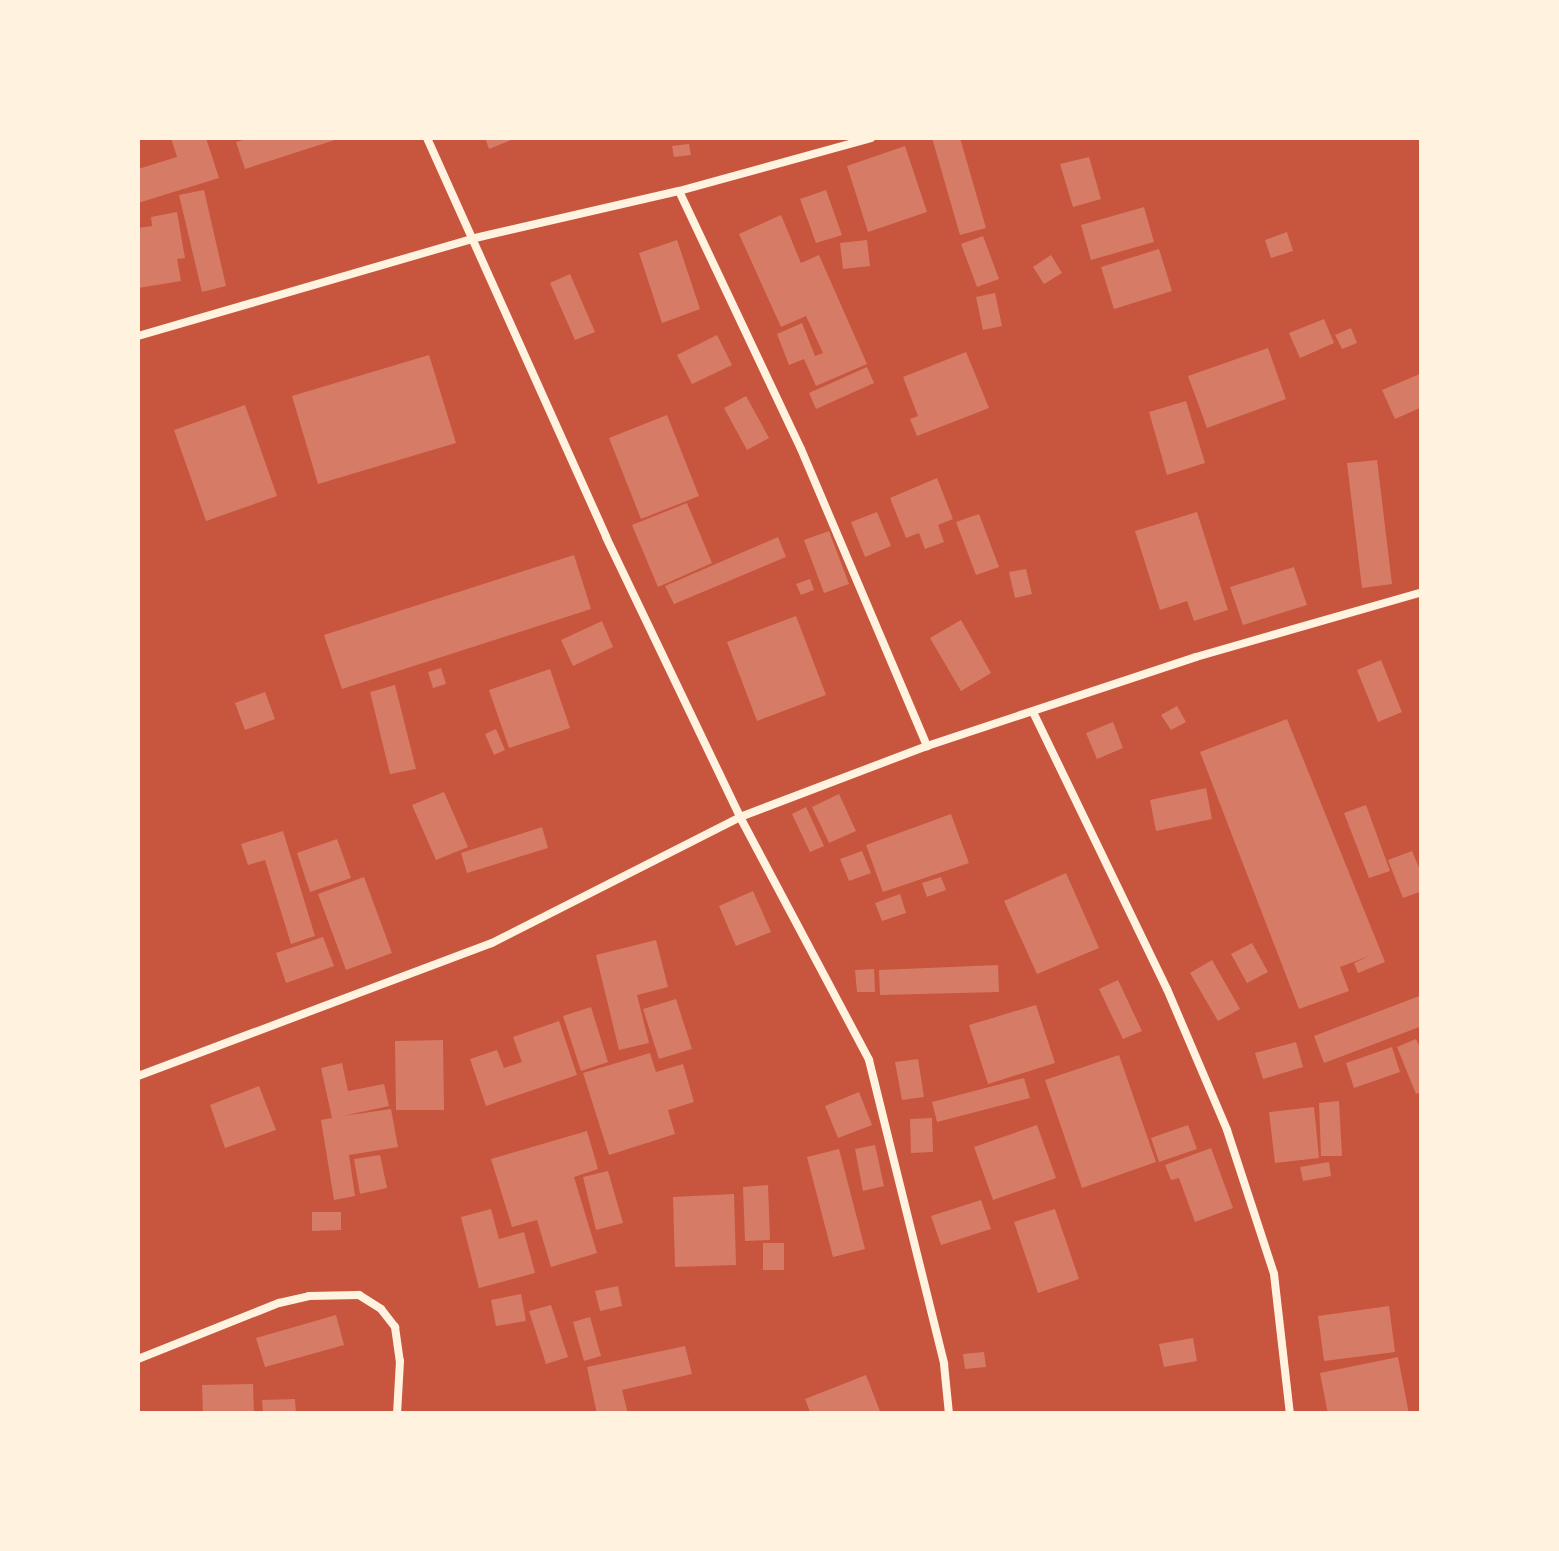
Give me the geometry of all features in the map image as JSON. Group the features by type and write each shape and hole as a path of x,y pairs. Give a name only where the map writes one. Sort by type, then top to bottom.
{"lane":[{"path":"427,138 606,537 740,817 874,1074 944,1364 948,1414"},
{"path":"138,336 475,238 680,191 871,138"},
{"path":"680,191 801,449 927,746"},
{"path":"138,1076 524,929 740,817 927,746 1196,657 1422,592"},
{"path":"1033,712 1167,988 1227,1130 1274,1274 1290,1414"},
{"path":"138,1359 279,1302 309,1296 359,1295 381,1308 395,1327 400,1361 398,1414"}],"building":[{"path":"171,138 206,138 219,178 138,203 138,169 177,157"},
{"path":"250,138 341,138 245,169 236,142"},
{"path":"485,138 516,138 489,149"},
{"path":"932,138 960,138 986,228 960,235"},
{"path":"689,144 691,155 674,157 672,146"},
{"path":"905,146 927,212 868,232 847,166"},
{"path":"1089,157 1101,199 1073,207 1060,164"},
{"path":"204,190 226,286 202,292 179,195"},
{"path":"826,190 842,235 816,243 800,199"},
{"path":"1144,207 1154,242 1091,260 1081,225"},
{"path":"177,212 185,258 177,259 181,281 138,288 138,228 152,226 151,217"},
{"path":"781,215 801,263 819,255 867,364 816,386 804,359 789,365 777,334 802,323 815,356 823,353 806,316 781,327 739,234"},
{"path":"1287,232 1293,251 1271,258 1265,240"},
{"path":"983,236 999,279 977,287 961,244"},
{"path":"677,240 700,309 662,323 639,253"},
{"path":"867,240 870,266 843,269 840,243"},
{"path":"1159,249 1172,291 1114,309 1101,267"},
{"path":"1051,255 1062,273 1044,284 1033,267"},
{"path":"570,274 595,332 575,340 550,283"},
{"path":"995,293 1002,326 983,330 976,297"},
{"path":"1324,319 1334,343 1300,358 1289,333"},
{"path":"1351,328 1357,343 1342,349 1335,335"},
{"path":"717,335 732,365 692,384 677,355"},
{"path":"1268,348 1286,399 1207,428 1188,376"},
{"path":"966,352 989,408 917,436 910,419 918,416 903,377"},
{"path":"429,355 456,443 318,484 292,396"},
{"path":"867,367 874,383 816,409 809,393"},
{"path":"1422,373 1422,407 1395,419 1382,390"},
{"path":"746,396 769,438 747,450 724,408"},
{"path":"1186,401 1205,463 1167,475 1149,412"},
{"path":"245,405 277,496 206,521 174,430"},
{"path":"667,415 699,496 641,519 609,438"},
{"path":"1377,460 1392,584 1362,588 1347,463"},
{"path":"937,478 953,519 938,525 944,542 925,549 919,533 906,538 890,498"},
{"path":"687,503 712,563 658,587 632,525"},
{"path":"877,512 891,546 865,557 851,522"},
{"path":"1197,512 1228,610 1194,621 1187,601 1160,610 1135,531"},
{"path":"979,514 999,567 976,575 956,522"},
{"path":"829,531 849,584 824,593 804,540"},
{"path":"778,537 786,557 674,604 665,586"},
{"path":"574,555 591,609 342,689 324,635"},
{"path":"1294,567 1307,605 1243,625 1230,587"},
{"path":"1026,569 1032,594 1015,598 1009,572"},
{"path":"810,579 814,590 801,595 796,584"},
{"path":"796,616 826,695 757,721 727,642"},
{"path":"961,620 991,673 961,691 930,638"},
{"path":"602,621 613,647 573,666 561,640"},
{"path":"1381,660 1402,712 1378,722 1357,670"},
{"path":"441,668 446,684 433,688 428,672"},
{"path":"550,669 570,728 509,748 489,690"},
{"path":"395,685 416,769 390,774 370,692"},
{"path":"265,692 275,719 245,730 235,703"},
{"path":"1177,706 1186,722 1171,730 1161,715"},
{"path":"1287,719 1385,962 1358,973 1354,963 1369,956 1340,967 1349,991 1299,1009 1200,752"},
{"path":"1113,722 1123,748 1097,759 1086,733"},
{"path":"496,729 505,750 494,755 485,734"},
{"path":"1206,788 1212,819 1156,831 1150,800"},
{"path":"444,792 468,847 436,860 412,805"},
{"path":"839,794 856,831 829,843 812,807"},
{"path":"1366,805 1390,871 1369,878 1344,813"},
{"path":"806,807 824,846 810,852 792,814"},
{"path":"951,814 969,863 883,892 866,845"},
{"path":"542,827 548,848 467,873 461,853"},
{"path":"283,831 315,936 291,944 265,860 248,865 241,844"},
{"path":"337,839 351,878 310,892 297,853"},
{"path":"862,851 871,873 849,881 840,859"},
{"path":"1412,851 1422,875 1422,891 1403,898 1388,860"},
{"path":"1066,873 1099,948 1037,974 1004,901"},
{"path":"364,877 392,953 346,970 318,894"},
{"path":"941,877 946,890 927,897 922,883"},
{"path":"753,891 771,932 736,946 719,906"},
{"path":"900,894 906,913 882,921 875,903"},
{"path":"323,937 334,966 286,983 276,953"},
{"path":"656,940 668,987 637,995 649,1043 619,1050 596,955"},
{"path":"1252,943 1268,972 1247,983 1231,954"},
{"path":"1212,960 1240,1009 1218,1021 1190,973"},
{"path":"998,965 999,992 880,995 879,970"},
{"path":"874,969 875,992 857,992 855,970"},
{"path":"1118,980 1142,1031 1123,1039 1099,989"},
{"path":"1422,995 1422,1026 1324,1063 1314,1036"},
{"path":"676,999 692,1049 659,1059 643,1009"},
{"path":"1036,1005 1055,1063 988,1084 969,1025"},
{"path":"591,1007 608,1062 581,1071 563,1016"},
{"path":"559,1021 577,1075 486,1106 470,1059 497,1050 504,1068 522,1062 513,1037"},
{"path":"1416,1039 1422,1052 1422,1092 1416,1094 1397,1047"},
{"path":"443,1040 444,1110 396,1110 395,1041"},
{"path":"1296,1042 1303,1067 1263,1079 1255,1053"},
{"path":"1392,1047 1400,1072 1354,1088 1346,1063"},
{"path":"650,1053 656,1072 683,1064 694,1102 668,1110 675,1134 609,1155 583,1073"},
{"path":"1119,1055 1156,1162 1082,1188 1045,1080"},
{"path":"918,1059 924,1097 902,1100 895,1062"},
{"path":"342,1063 348,1091 384,1084 389,1106 343,1116 391,1109 398,1147 349,1155 355,1196 334,1200 321,1120 332,1118 321,1068"},
{"path":"1024,1078 1030,1098 937,1122 932,1102"},
{"path":"259,1086 276,1130 225,1148 210,1105"},
{"path":"859,1092 872,1125 838,1138 825,1106"},
{"path":"1339,1101 1342,1156 1321,1156 1319,1103"},
{"path":"1314,1107 1319,1158 1275,1163 1269,1112"},
{"path":"932,1118 933,1152 911,1153 910,1119"},
{"path":"1037,1125 1056,1178 993,1200 974,1147"},
{"path":"1188,1125 1197,1149 1159,1162 1151,1138"},
{"path":"587,1131 598,1169 574,1177 597,1253 551,1267 537,1220 512,1227 491,1159"},
{"path":"875,1145 884,1186 863,1191 855,1149"},
{"path":"1211,1148 1233,1208 1195,1222 1179,1178 1171,1180 1165,1165"},
{"path":"839,1149 865,1249 833,1257 807,1157"},
{"path":"380,1155 387,1188 360,1194 354,1159"},
{"path":"1329,1162 1331,1176 1303,1181 1300,1167"},
{"path":"608,1171 623,1223 596,1230 583,1177"},
{"path":"768,1185 770,1240 745,1241 743,1187"},
{"path":"734,1194 736,1265 675,1267 673,1197"},
{"path":"981,1200 991,1229 941,1245 931,1216"},
{"path":"491,1209 499,1239 524,1232 535,1273 479,1288 461,1217"},
{"path":"1055,1209 1079,1279 1038,1293 1014,1222"},
{"path":"312,1212 341,1212 341,1230 312,1231"},
{"path":"763,1243 784,1243 784,1270 763,1270"},
{"path":"618,1286 622,1306 600,1311 595,1291"},
{"path":"521,1294 526,1321 496,1326 491,1300"},
{"path":"551,1305 568,1357 546,1364 529,1311"},
{"path":"1389,1306 1395,1352 1324,1361 1318,1316"},
{"path":"336,1315 344,1345 265,1367 256,1338"},
{"path":"590,1317 601,1356 584,1361 573,1322"},
{"path":"1193,1338 1197,1361 1164,1367 1159,1344"},
{"path":"685,1346 692,1374 622,1390 628,1414 597,1414 587,1367"},
{"path":"984,1352 986,1367 965,1369 963,1354"},
{"path":"1398,1357 1409,1414 1328,1414 1320,1373"},
{"path":"866,1375 881,1414 811,1414 805,1399"},
{"path":"253,1384 254,1414 203,1414 202,1385"},
{"path":"295,1399 296,1414 263,1414 262,1400"}]}
